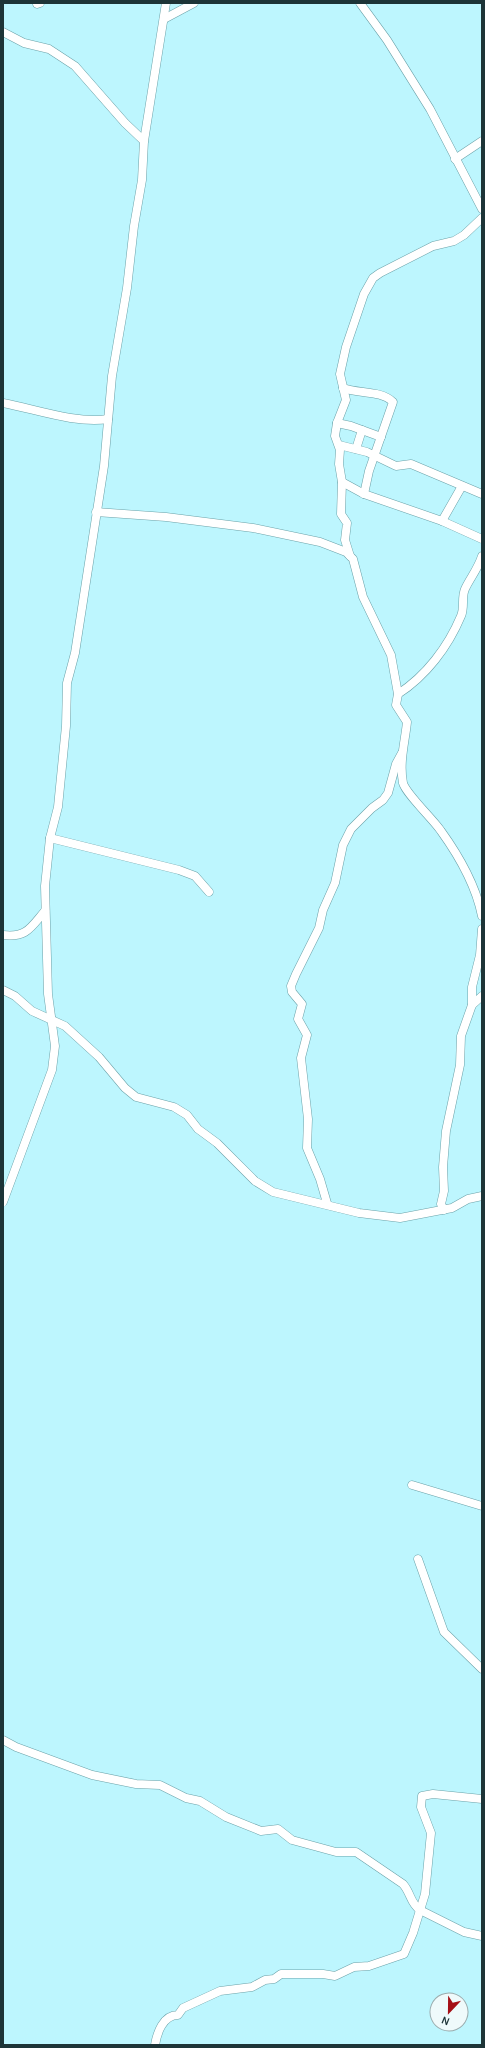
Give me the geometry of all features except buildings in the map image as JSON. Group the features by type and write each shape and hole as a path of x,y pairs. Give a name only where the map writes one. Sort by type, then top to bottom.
{"street":[{"path":"3,1202 52,1070 55,1046 48,994 45,911 45,886 50,838 57,813 64,747 67,683 75,653 104,466 112,376 127,288 134,226 142,180 144,141 166,3"},
{"path":"164,19 194,3"},
{"path":"360,3 387,40 416,86 482,209"},
{"path":"3,32 24,43 49,50 75,66 124,123 144,141"},
{"path":"455,159 482,141"},
{"path":"350,556 345,540 347,523 341,514 342,482 339,464 339,445 335,436 337,423 346,400 340,374 346,347 364,294 373,278 433,246 454,241 464,235 482,218"},
{"path":"343,388 356,392 374,394 391,400 392,406 367,477 364,494"},
{"path":"3,403 60,416 99,420 108,419"},
{"path":"337,423 381,437"},
{"path":"356,449 362,430"},
{"path":"339,445 375,455 396,466 411,464 482,494"},
{"path":"342,482 364,494 442,521 482,539"},
{"path":"442,521 462,486"},
{"path":"96,512 166,517 253,528 320,542 341,549 353,559 366,604 391,655 398,694 396,705 406,722 402,753 403,784 441,830 460,860 476,896 482,916"},
{"path":"398,694 420,676 445,648 462,616 465,589 474,575 482,556"},
{"path":"327,1203 320,1179 307,1148 308,1119 301,1058 307,1035 298,1019 302,1004 292,992 291,986 319,928 323,910 335,883 340,855 348,835 385,797 396,764 402,753"},
{"path":"50,838 180,870 195,876 209,892"},
{"path":"3,935 18,935 28,931 45,911"},
{"path":"444,1210 441,1204 444,1192 443,1167 446,1131 460,1065 461,1036 472,1005 472,987 480,955 482,929"},
{"path":"3,990 15,996 32,1010 65,1026 99,1057 125,1088 136,1097 174,1107 187,1115 198,1129 218,1143 262,1186 273,1192 327,1203 360,1213 400,1218 444,1210 458,1206 468,1199 482,1196"},
{"path":"472,1005 482,996"},
{"path":"412,1485 482,1506"},
{"path":"418,1559 444,1632 482,1669"},
{"path":"3,1740 16,1747 92,1775 136,1784 160,1785 186,1798 200,1801 226,1818 261,1831 278,1829 292,1840 336,1852 356,1852 403,1884 408,1891 414,1906 464,1932 482,1936"},
{"path":"155,2045 157,2033 167,2019 174,2015 178,2015 183,2008 220,1991 252,1987 265,1980 274,1979 281,1974 311,1973 335,1976 354,1968 369,1966 404,1954 413,1934 425,1894 431,1833 421,1807 422,1796 432,1794 482,1799"}]}
